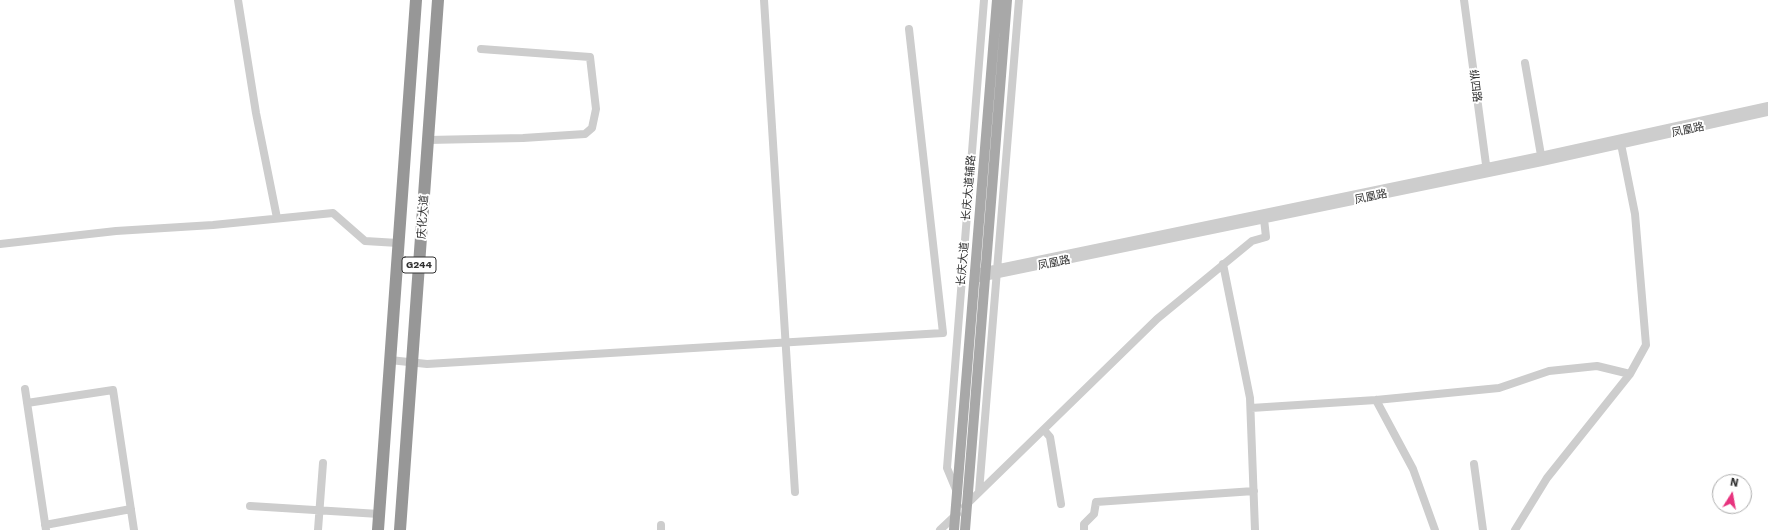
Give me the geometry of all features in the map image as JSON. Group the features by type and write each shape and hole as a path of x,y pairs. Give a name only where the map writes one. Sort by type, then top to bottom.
{"highway":[{"name":"庆化大道","path":"378,530 416,0"},
{"name":"庆化大道","path":"400,530 438,0"}],"main road":[{"name":"长庆大道","path":"954,530 996,0"},
{"path":"965,530 1007,0"}],"street":[{"path":"238,0 256,113 277,218"},
{"path":"764,0 795,492"},
{"name":"长庆大道辅路","path":"957,493 947,468 984,0"},
{"path":"980,492 1019,0"},
{"name":"纵四路","path":"1464,0 1489,169"},
{"name":"纵四路","path":"1468,0 1489,169"},
{"path":"390,360 427,364 943,333 909,29"},
{"path":"428,140 538,137 585,134 592,128 596,109 590,57 482,49"},
{"path":"1525,63 1541,159"},
{"name":"凤凰路","path":"1541,159 1768,106"},
{"name":"凤凰路","path":"974,276 1489,169 1621,144 1768,112"},
{"path":"1515,530 1546,478 1630,374 1646,345 1635,214 1621,144"},
{"name":"凤凰路","path":"998,271 1264,219 1489,169"},
{"path":"0,244 116,231 213,225 333,213 365,241 398,243"},
{"path":"940,530 1157,319 1252,241 1266,237 1264,219"},
{"path":"1223,264 1250,398 1256,530"},
{"path":"1251,408 1376,400 1499,388 1549,371 1597,366 1630,374"},
{"path":"25,389 46,527 130,509"},
{"path":"27,403 113,390 134,530"},
{"path":"1376,400 1413,469 1435,530"},
{"path":"1044,430 1050,437 1062,504"},
{"path":"318,530 323,463"},
{"path":"1474,464 1483,530"},
{"path":"1084,530 1084,524 1094,514 1096,502 1254,491"},
{"path":"250,506 379,514"}]}
